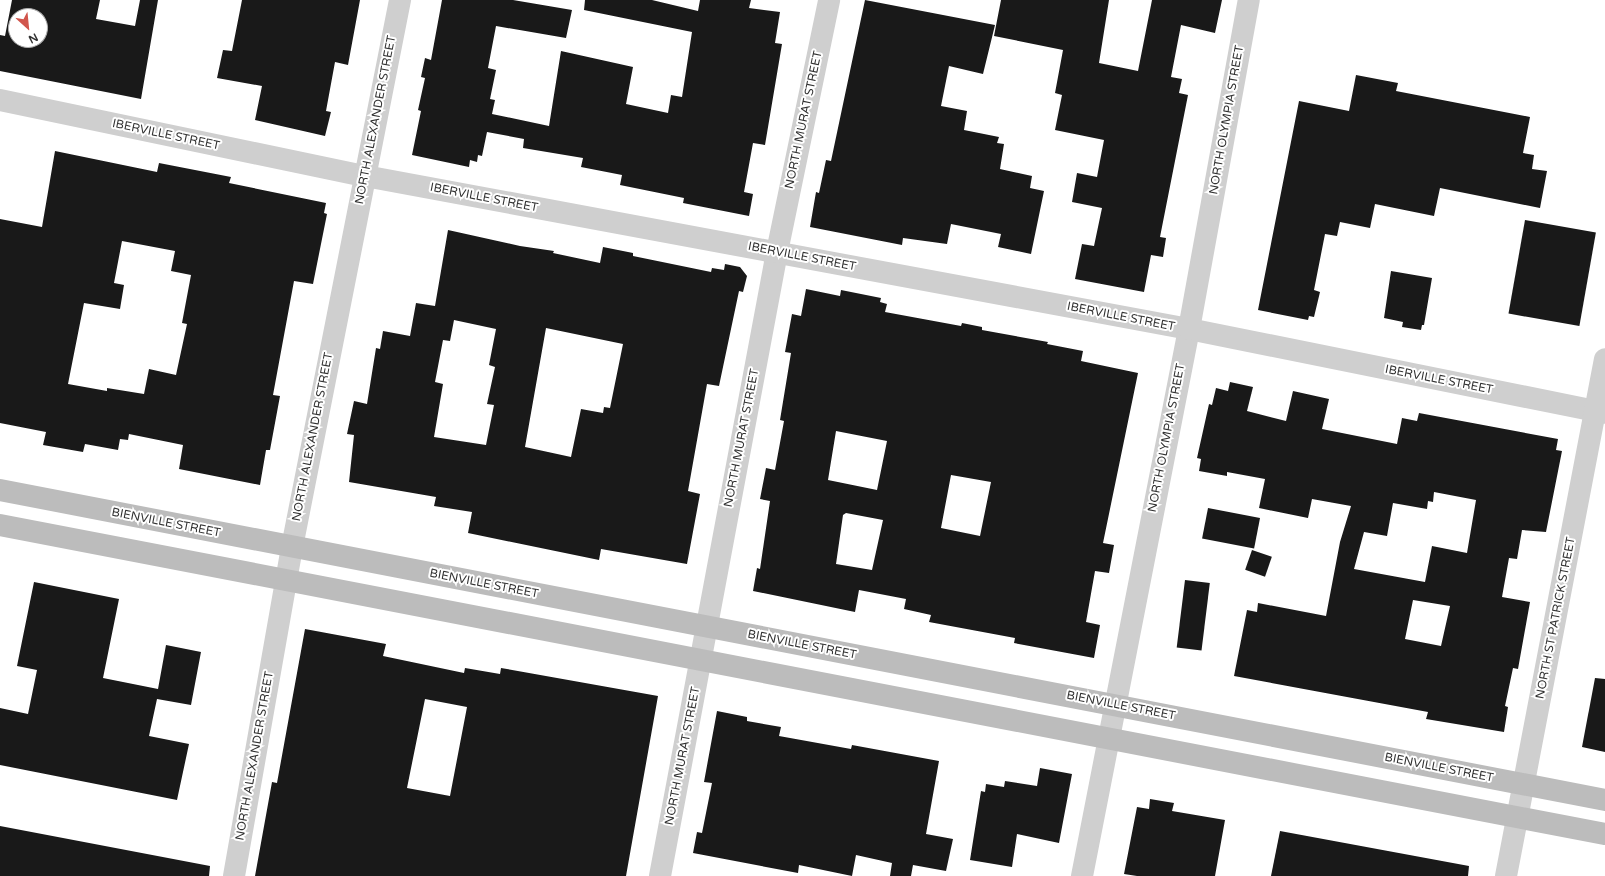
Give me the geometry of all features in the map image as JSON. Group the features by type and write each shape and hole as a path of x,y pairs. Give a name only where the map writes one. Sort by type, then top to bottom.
{"street":[{"name":"NORTH ALEXANDER STREET","path":"234,876 285,581 400,0"},
{"name":"NORTH MURAT STREET","path":"660,876 777,252 829,0"},
{"name":"NORTH OLYMPIA STREET","path":"1082,876 1189,330 1249,0"},
{"name":"IBERVILLE STREET","path":"0,100 365,176 1189,330 1600,412"},
{"name":"NORTH ST PATRICK STREET","path":"1506,876 1600,412 1605,359"},
{"name":"BIENVILLE STREET","path":"0,490 1605,800"},
{"path":"0,525 1605,834"}],"building":[{"path":"12,0 100,0 96,19 135,26 140,0 158,0 141,99 0,71 0,35 5,36 8,21 8,48 48,48 48,8 10,8"},
{"path":"242,0 360,0 348,65 335,62 326,111 331,112 325,136 255,120 262,86 217,78 223,50 232,51"},
{"path":"442,0 513,0 572,10 566,38 496,26 488,68 496,70 490,99 495,100 492,114 549,126 561,51 633,67 626,104 668,113 671,95 682,97 692,32 584,10 585,0 652,0 698,11 700,0 751,0 749,8 780,12 775,43 782,44 765,145 753,143 744,192 753,194 749,216 683,203 684,198 620,185 622,175 581,167 583,158 523,148 524,139 487,132 482,156 478,155 477,162 470,160 469,167 412,155 421,111 418,110 425,78 421,77 425,58 431,60"},
{"path":"865,0 995,25 983,74 949,66 941,106 967,111 964,130 999,137 997,143 1004,144 1000,169 1032,176 1030,188 1044,191 1031,254 998,247 1001,234 951,224 947,244 903,238 902,245 810,227 816,192 819,193 826,160 831,161"},
{"path":"1001,0 1109,0 1099,63 1138,71 1152,0 1222,0 1215,33 1181,25 1171,77 1182,79 1179,93 1188,95 1160,237 1166,238 1163,257 1151,255 1144,292 1075,279 1082,244 1094,246 1102,208 1072,202 1077,173 1097,177 1104,140 1055,130 1062,95 1055,93 1063,50 994,36"},
{"path":"1356,75 1398,83 1396,91 1530,117 1523,153 1534,155 1532,169 1547,171 1540,208 1440,188 1434,216 1375,204 1370,228 1340,222 1337,236 1325,234 1314,290 1320,292 1314,317 1309,316 1308,320 1258,310 1299,101 1349,111"},
{"path":"55,151 157,172 159,163 231,177 229,183 326,203 324,213 327,214 313,284 294,281 273,395 280,396 270,450 266,450 260,485 179,469 183,445 129,434 128,440 120,439 118,450 85,444 83,452 43,445 46,432 0,423 0,219 42,227","holes":["122,241 175,251 171,271 191,275 182,323 187,324 176,375 149,369 144,394 107,388 107,391 68,384 84,303 120,309 124,285 114,283"]},
{"path":"1525,220 1596,233 1579,326 1509,314"},
{"path":"448,230 520,246 554,251 553,253 600,263 603,247 633,253 633,256 711,272 712,268 724,270 725,264 740,267 747,276 743,292 739,291 719,386 707,384 688,491 700,494 687,564 601,549 599,560 468,533 472,512 434,506 436,497 349,482 354,435 347,434 354,401 367,404 376,348 380,349 383,331 410,336 416,303 435,306","holes":["454,320 496,329 489,365 495,367 487,404 494,405 486,445 434,437 443,384 435,382 443,340 450,341","546,328 623,344 610,408 604,407 603,413 581,409 571,457 525,447"]},
{"path":"1391,271 1432,278 1424,325 1422,325 1421,330 1402,327 1403,322 1384,318"},
{"path":"806,289 840,296 841,290 881,298 880,302 887,304 885,312 961,326 962,323 982,327 982,330 1048,342 1047,344 1083,351 1081,361 1138,373 1103,543 1114,545 1109,573 1095,571 1086,622 1100,625 1094,658 1014,643 1015,638 929,622 931,615 904,609 906,599 859,590 855,612 753,591 757,568 760,569 770,501 760,499 766,468 775,470 784,421 780,420 791,353 785,352 792,314 801,316","holes":["836,431 887,441 877,490 828,480","951,475 991,482 980,536 941,528","846,513 883,520 872,570 836,564 843,515"]},
{"path":"1230,382 1253,387 1247,411 1286,421 1293,391 1329,399 1322,429 1397,444 1402,418 1417,421 1419,413 1558,439 1556,450 1562,451 1546,532 1522,530 1517,559 1509,558 1502,597 1530,602 1518,669 1513,668 1505,706 1508,707 1504,732 1426,719 1428,712 1234,676 1247,610 1257,612 1258,603 1326,616 1340,542 1351,506 1312,499 1308,518 1259,508 1265,479 1227,472 1227,476 1199,471 1201,459 1197,458 1209,404 1212,405 1216,388 1228,391","holes":["1434,492 1476,500 1467,553 1432,546 1425,582 1354,569 1364,532 1387,536 1393,503 1427,509 1428,501 1433,502","1413,600 1450,606 1441,646 1405,639"]},
{"path":"1208,508 1260,518 1254,549 1202,538"},
{"path":"1252,550 1272,557 1265,577 1245,570"},
{"path":"1185,580 1210,583 1202,651 1177,647"},
{"path":"34,582 119,599 103,678 158,689 166,645 201,652 191,705 157,699 149,736 189,744 177,800 0,765 0,708 28,714 37,670 17,666"},
{"path":"305,629 386,644 383,656 464,673 465,668 500,674 501,668 658,696 626,876 255,876 272,782 277,783","holes":["425,699 467,707 450,796 407,788"]},
{"path":"1595,678 1605,679 1605,752 1582,747"},
{"path":"717,711 747,717 747,721 781,727 779,736 851,749 852,745 939,761 926,834 953,839 946,871 913,865 911,876 890,876 892,863 856,855 852,876 799,865 798,873 693,853 697,832 702,833 712,783 704,782"},
{"path":"1040,768 1072,774 1059,843 1017,834 1012,867 970,860 981,791 985,792 986,784 1004,787 1005,781 1037,786"},
{"path":"1150,799 1174,803 1172,811 1225,820 1215,876 1137,876 1124,874 1137,807 1149,809"},
{"path":"0,826 210,866 209,876 0,876"},
{"path":"1280,831 1469,866 1468,876 1271,876"}]}
